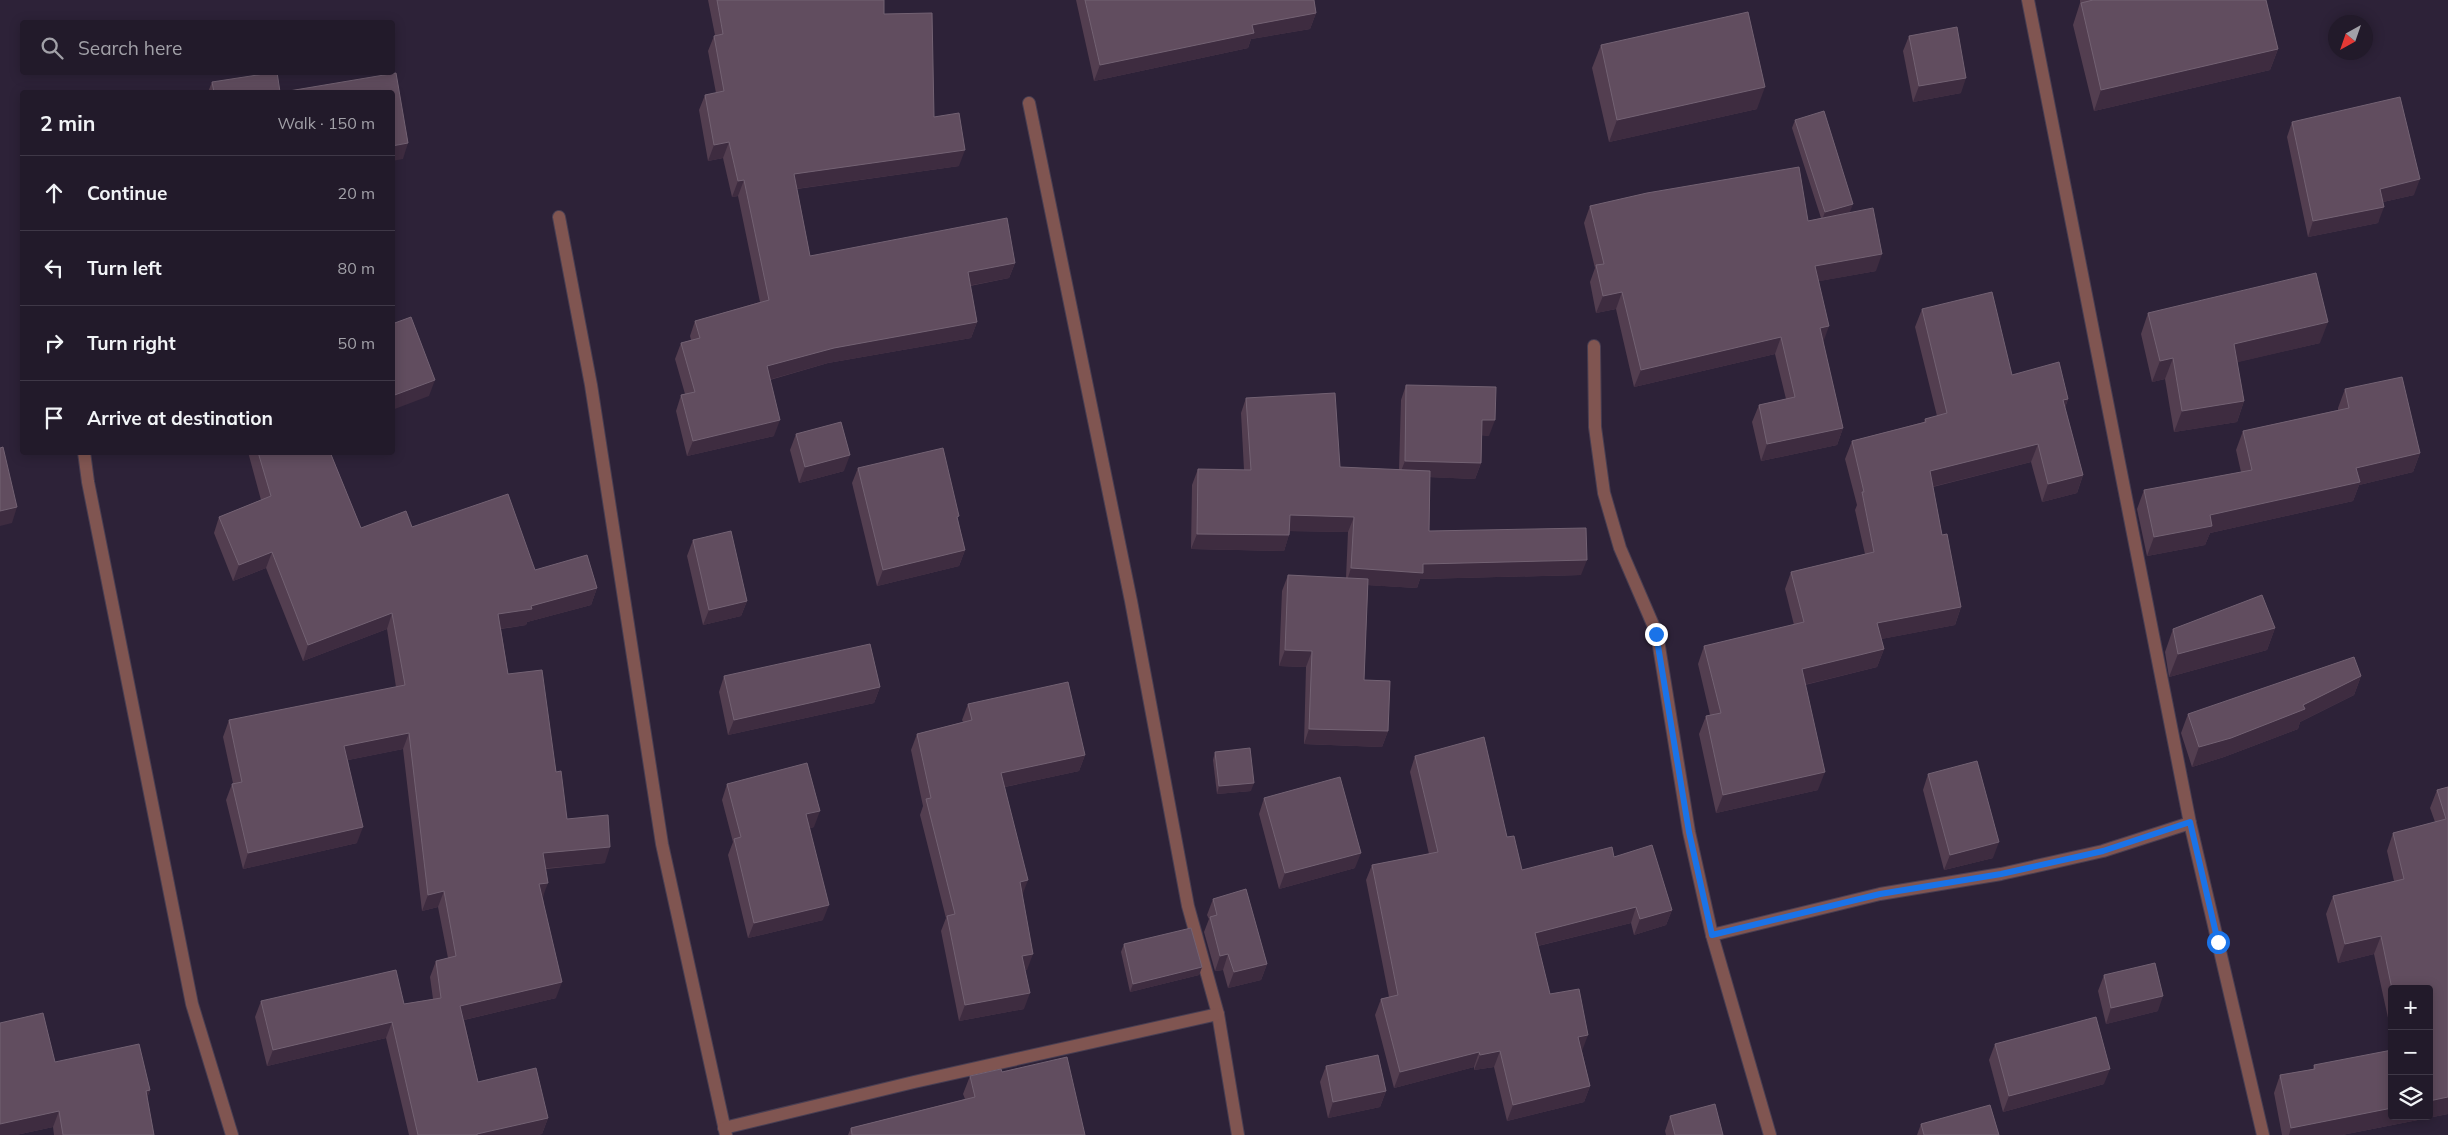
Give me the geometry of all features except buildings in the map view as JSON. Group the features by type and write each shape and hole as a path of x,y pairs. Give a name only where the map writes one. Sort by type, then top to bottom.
{"street":[{"path":"2028,0 2190,822 2262,1135"},
{"path":"1029,103 1131,602 1188,906 1218,1014 1238,1135"},
{"path":"559,217 593,394 662,844 725,1131 914,1082 1218,1014"},
{"path":"1594,346 1595,427 1604,493 1620,548 1656,634 1689,832 1712,935 1770,1135"},
{"path":"84,455 90,492 192,1004 232,1135"},
{"path":"1712,935 1880,894 2001,874 2103,851 2190,822"}],"route":[{"path":"1656,634 1689,832 1712,935 1880,894 2001,874 2103,851 2190,822 2218,942"}]}
